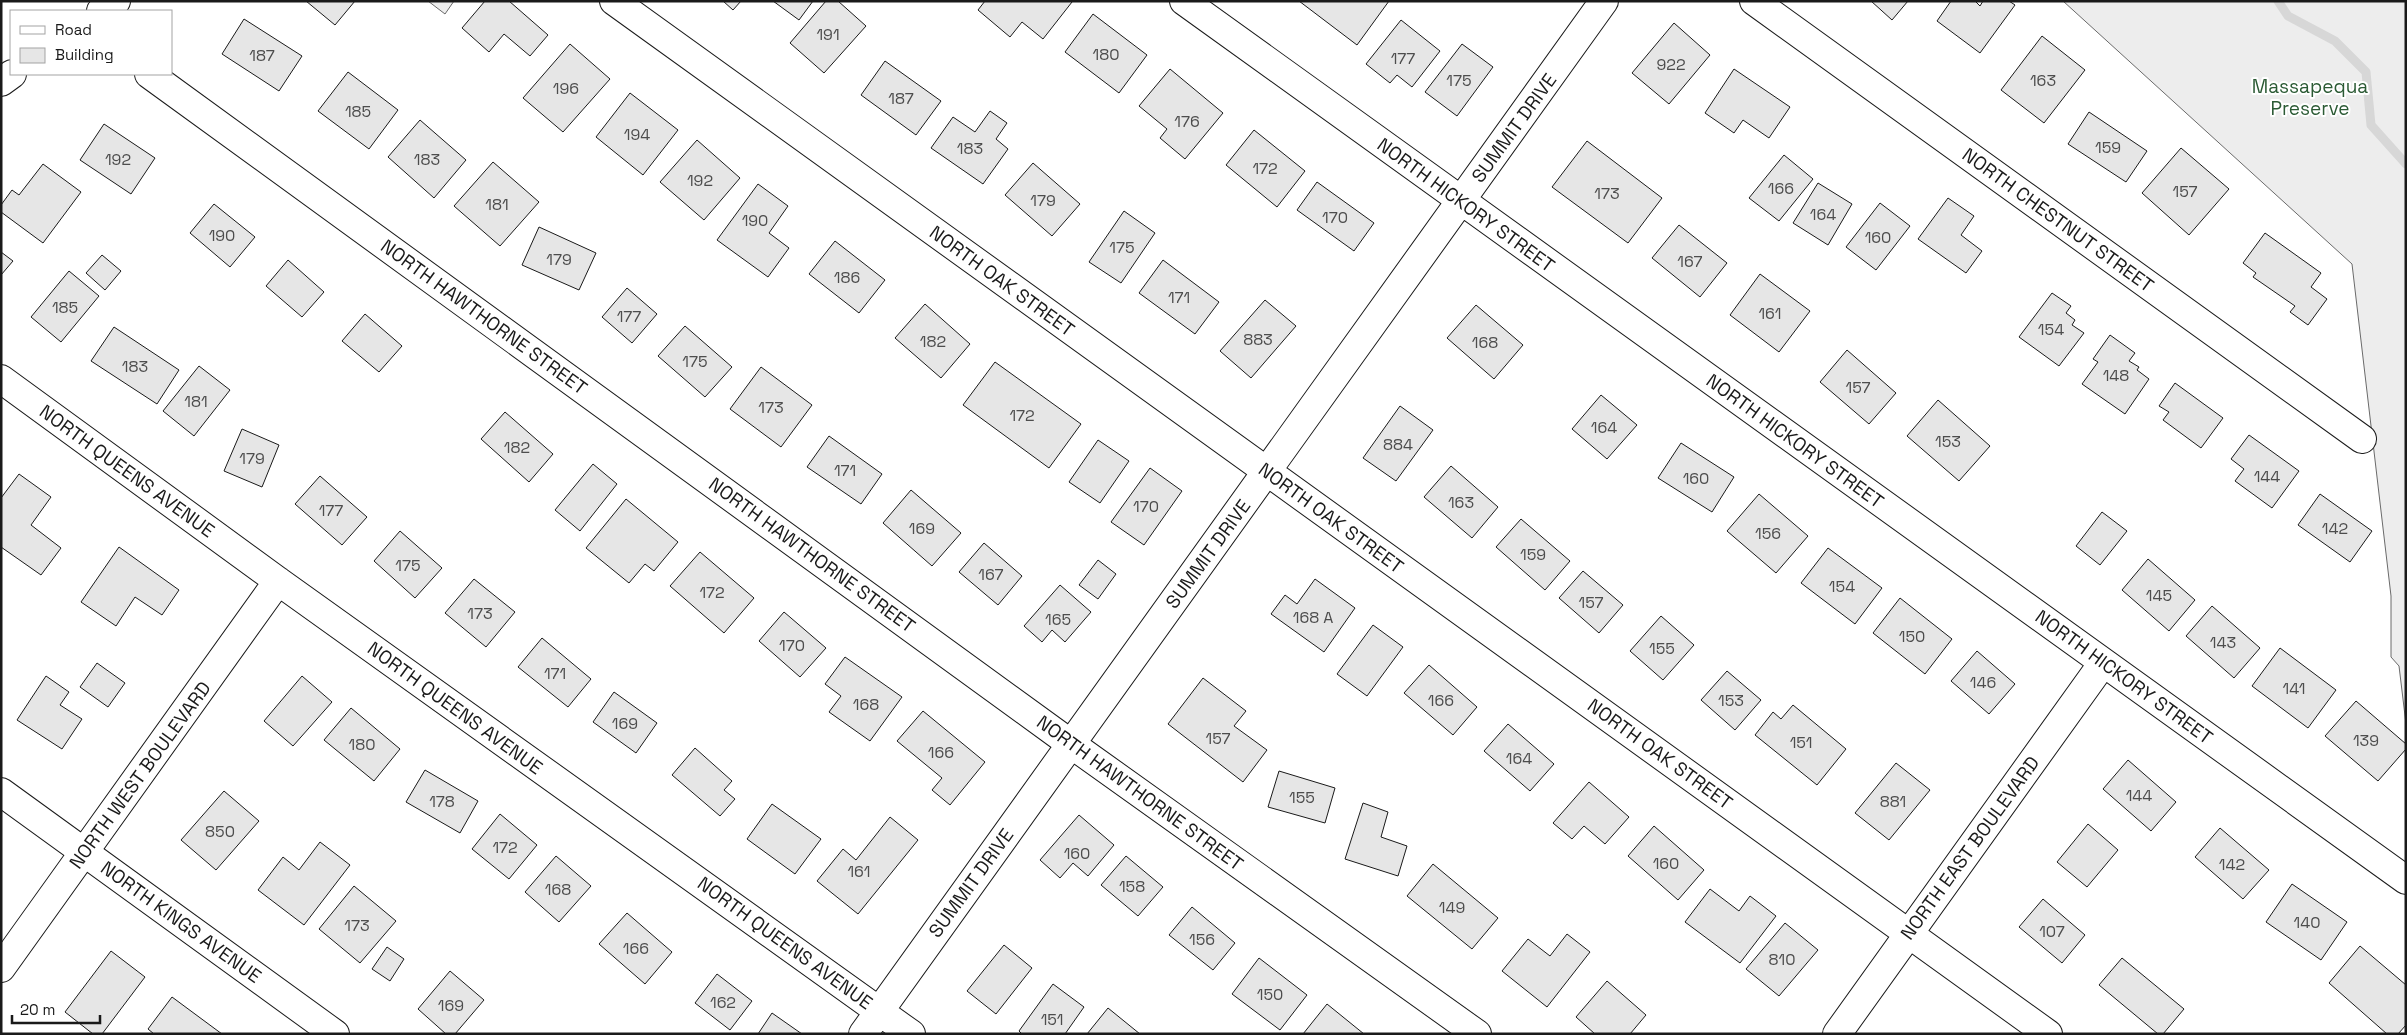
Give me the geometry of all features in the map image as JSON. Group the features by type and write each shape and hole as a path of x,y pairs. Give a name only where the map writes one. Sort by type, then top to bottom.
{"street":[{"path":"103,10 116,1"},
{"name":"NORTH OAK STREET","path":"614,1 2048,1034"},
{"name":"NORTH HICKORY STREET","path":"1184,1 2406,880"},
{"name":"SUMMIT DRIVE","path":"863,1034 1604,1"},
{"name":"NORTH CHESTNUT STREET","path":"1754,1 2362,439"},
{"name":"NORTH HAWTHORNE STREET","path":"150,75 1071,744 1477,1034"},
{"name":"NORTH QUEENS AVENUE","path":"1,379 278,581 911,1034"},
{"name":"NORTH WEST BOULEVARD","path":"1,968 278,581"},
{"name":"NORTH EAST BOULEVARD","path":"1837,1034 2103,663"},
{"name":"NORTH KINGS AVENUE","path":"1,792 336,1034"}],"shaded area":[{"path":"428,1 454,1 445,14"},
{"name":"Massapequa Preserve","path":"2063,1 2406,1 2406,724 2399,666 2391,657 2391,596 2352,264"}],"building":[{"path":"306,1 355,1 335,25"},
{"path":"485,1 509,1 548,35 530,56 504,34 489,52 462,28"},
{"path":"723,1 741,1 733,10"},
{"path":"773,1 813,1 799,20"},
{"path":"826,1 838,1 866,26 824,73 790,43"},
{"path":"985,1 1072,2 1043,39 1022,22 1010,37 978,10"},
{"path":"1299,1 1389,1 1357,45"},
{"path":"1871,1 1908,1 1892,20"},
{"path":"1951,1 1975,1 1980,6 1983,1 2009,1 2015,5 1980,53 1937,21"},
{"path":"1093,14 1147,55 1119,93 1065,52"},
{"path":"244,19 302,56 279,91 222,54"},
{"path":"1401,20 1440,51 1412,87 1397,75 1390,83 1366,64"},
{"path":"1674,23 1710,55 1669,104 1632,73"},
{"path":"2042,36 2085,70 2044,123 2001,90"},
{"path":"570,44 610,79 563,132 523,98"},
{"path":"1462,44 1493,67 1457,116 1425,92"},
{"path":"885,61 941,101 916,135 861,95"},
{"path":"1170,69 1223,113 1185,159 1160,138 1167,129 1139,106"},
{"path":"1734,69 1790,107 1769,138 1743,120 1734,133 1705,113"},
{"path":"348,72 398,110 369,149 318,111"},
{"path":"630,93 678,130 643,175 596,137"},
{"path":"990,111 1007,123 996,139 1008,149 983,184 931,148 953,117 975,132"},
{"path":"2089,112 2147,151 2126,182 2068,144"},
{"path":"420,120 466,160 434,198 388,157"},
{"path":"104,124 155,158 131,194 80,160"},
{"path":"1254,130 1305,171 1277,207 1226,165"},
{"path":"697,140 740,178 704,220 660,182"},
{"path":"1587,141 1662,198 1628,243 1552,187"},
{"path":"2181,148 2229,189 2189,235 2142,193"},
{"path":"1784,155 1813,179 1779,221 1749,198"},
{"path":"493,162 539,202 500,246 454,206"},
{"path":"1033,163 1080,204 1052,236 1005,195"},
{"path":"43,164 81,192 43,243 1,212 1,205 12,190 19,195"},
{"path":"1317,182 1374,223 1354,251 1297,210"},
{"path":"1818,183 1852,204 1828,245 1793,223"},
{"path":"758,184 788,206 769,233 789,248 768,277 717,240"},
{"path":"1948,198 1974,216 1961,235 1982,251 1966,273 1918,239"},
{"path":"1880,203 1910,226 1876,270 1846,247"},
{"path":"214,204 255,237 230,267 190,233"},
{"path":"1124,211 1155,233 1121,283 1089,262"},
{"path":"1679,225 1727,263 1700,297 1652,258"},
{"path":"539,227 596,253 579,290 522,265"},
{"path":"2265,233 2321,273 2311,287 2327,299 2308,325 2290,312 2295,306 2253,277 2256,273 2243,263"},
{"path":"835,241 885,280 859,313 809,274"},
{"path":"1,252 13,261 1,275"},
{"path":"102,255 121,271 105,290 86,273"},
{"path":"288,260 324,292 302,317 266,286"},
{"path":"1163,260 1219,302 1195,334 1139,293"},
{"path":"69,271 99,296 61,342 31,317"},
{"path":"1760,274 1810,311 1779,352 1730,315"},
{"path":"627,288 657,314 632,343 602,317"},
{"path":"2052,293 2071,306 2066,313 2075,320 2072,325 2084,333 2059,366 2019,337"},
{"path":"1265,300 1296,326 1251,378 1220,351"},
{"path":"925,304 970,344 941,378 895,338"},
{"path":"1476,305 1523,345 1494,379 1447,338"},
{"path":"365,314 402,346 379,372 342,341"},
{"path":"685,326 732,367 705,397 658,356"},
{"path":"114,327 179,370 157,404 91,361"},
{"path":"2110,335 2135,353 2129,361 2139,367 2137,370 2149,379 2125,414 2082,384 2098,362 2093,359"},
{"path":"1847,350 1896,393 1869,424 1820,382"},
{"path":"995,362 1081,424 1049,468 963,405"},
{"path":"199,366 230,390 194,436 163,411"},
{"path":"761,367 812,405 781,447 730,409"},
{"path":"2175,383 2223,418 2201,448 2163,420 2169,412 2159,406"},
{"path":"1601,395 1637,425 1607,459 1572,429"},
{"path":"1938,400 1990,446 1959,481 1907,436"},
{"path":"1400,406 1433,430 1396,481 1363,458"},
{"path":"505,412 553,454 529,482 481,439"},
{"path":"242,429 279,445 262,487 224,471"},
{"path":"2249,435 2299,471 2272,508 2235,481 2244,469 2231,459"},
{"path":"829,436 882,474 861,504 807,467"},
{"path":"1098,440 1129,461 1100,503 1069,482"},
{"path":"1681,443 1734,477 1712,512 1658,478"},
{"path":"593,464 617,484 580,531 555,510"},
{"path":"1451,466 1498,507 1472,538 1424,497"},
{"path":"1150,468 1182,491 1144,545 1111,522"},
{"path":"19,474 51,497 31,525 61,548 41,575 1,547 1,498"},
{"path":"320,476 367,517 342,545 295,504"},
{"path":"911,490 961,533 932,566 883,523"},
{"path":"1759,494 1808,536 1776,573 1727,531"},
{"path":"2320,494 2372,531 2350,562 2298,525"},
{"path":"626,499 678,542 654,571 645,564 629,583 586,548"},
{"path":"2102,512 2127,531 2100,565 2076,546"},
{"path":"1521,519 1570,561 1545,590 1496,547"},
{"path":"400,531 442,568 415,598 374,561"},
{"path":"984,543 1022,576 998,605 959,572"},
{"path":"119,547 179,590 162,615 135,597 116,626 81,602"},
{"path":"1828,548 1882,588 1855,624 1801,583"},
{"path":"700,552 754,598 724,633 670,586"},
{"path":"2148,559 2195,600 2169,631 2122,590"},
{"path":"1098,560 1116,574 1098,599 1079,585"},
{"path":"1583,571 1623,605 1599,633 1559,598"},
{"path":"474,579 515,612 486,647 445,613"},
{"path":"1315,579 1355,608 1324,652 1271,614 1285,595 1297,604"},
{"path":"1060,585 1091,612 1065,642 1052,630 1042,642 1024,626"},
{"path":"1900,598 1952,639 1925,674 1873,633"},
{"path":"2212,606 2260,648 2234,678 2186,636"},
{"path":"784,612 826,648 800,677 759,641"},
{"path":"1661,616 1694,645 1663,680 1630,651"},
{"path":"1373,625 1403,647 1367,696 1337,674"},
{"path":"542,638 591,679 568,707 518,667"},
{"path":"2280,648 2336,690 2308,728 2252,686"},
{"path":"1977,651 2015,684 1989,714 1951,681"},
{"path":"845,657 902,697 870,741 829,712 841,696 825,684"},
{"path":"97,663 125,683 108,707 80,687"},
{"path":"1429,665 1477,707 1453,735 1404,693"},
{"path":"1727,671 1761,700 1735,730 1701,700"},
{"path":"46,676 69,692 60,705 82,719 62,749 17,720"},
{"path":"302,676 332,702 293,746 264,721"},
{"path":"1203,678 1246,711 1234,726 1267,750 1243,782 1168,724"},
{"path":"614,692 657,723 636,753 593,722"},
{"path":"2356,701 2406,744 2406,749 2378,781 2325,736"},
{"path":"1793,705 1846,749 1817,785 1755,735 1773,712 1781,719"},
{"path":"351,708 400,749 374,781 324,740"},
{"path":"923,711 985,762 950,805 932,790 942,778 897,741"},
{"path":"1508,724 1554,764 1530,791 1484,751"},
{"path":"695,748 732,781 724,790 735,799 720,816 672,775"},
{"path":"2128,760 2176,802 2151,831 2103,789"},
{"path":"1896,763 1930,790 1889,840 1855,813"},
{"path":"425,770 478,801 460,833 406,802"},
{"path":"1279,771 1335,788 1325,823 1268,807"},
{"path":"1589,782 1629,817 1605,844 1584,826 1572,839 1553,823"},
{"path":"224,791 259,821 216,870 181,840"},
{"path":"1363,803 1388,812 1381,837 1407,846 1398,876 1345,859"},
{"path":"772,804 821,839 795,874 747,839"},
{"path":"500,814 537,845 509,879 472,849"},
{"path":"1079,815 1114,845 1088,876 1073,863 1060,878 1040,860"},
{"path":"890,817 918,840 858,914 817,881 843,849 856,860"},
{"path":"2088,824 2118,850 2087,887 2057,862"},
{"path":"1654,826 1704,870 1678,900 1628,856"},
{"path":"2220,828 2269,870 2243,899 2195,857"},
{"path":"320,842 350,865 304,925 258,890 283,857 299,870"},
{"path":"556,856 591,886 559,922 525,892"},
{"path":"1126,856 1163,887 1138,916 1101,885"},
{"path":"1433,864 1498,918 1472,949 1407,896"},
{"path":"2292,884 2347,922 2321,960 2266,922"},
{"path":"354,886 396,921 360,963 319,929"},
{"path":"1710,889 1739,911 1750,896 1776,916 1740,963 1685,922"},
{"path":"2043,899 2085,935 2062,963 2019,927"},
{"path":"1192,907 1235,943 1213,970 1169,935"},
{"path":"627,913 672,952 645,984 599,944"},
{"path":"1785,923 1818,950 1779,996 1746,969"},
{"path":"1567,934 1590,952 1547,1007 1502,971 1528,939 1550,956"},
{"path":"1004,945 1032,968 996,1014 967,991"},
{"path":"2360,946 2406,985 2406,1025 2398,1034 2387,1034 2329,983"},
{"path":"387,947 404,959 390,981 372,969"},
{"path":"111,951 145,977 102,1034 93,1034 65,1012"},
{"path":"1259,958 1307,995 1280,1030 1232,994"},
{"path":"2122,958 2184,1009 2163,1034 2158,1034 2099,985"},
{"path":"450,971 484,1000 455,1034 446,1034 418,1009"},
{"path":"717,974 752,1001 730,1030 695,1003"},
{"path":"1607,981 1646,1015 1630,1034 1595,1034 1576,1017"},
{"path":"1053,984 1084,1007 1065,1034 1022,1034 1019,1031"},
{"path":"172,997 222,1034 154,1034 148,1029"},
{"path":"1327,1004 1364,1034 1303,1034"},
{"path":"1108,1008 1140,1034 1087,1034"},
{"path":"772,1013 802,1034 758,1034"}],"waterway":[{"path":"2278,1 2288,16 2335,41 2366,72 2371,125 2406,164"}]}
